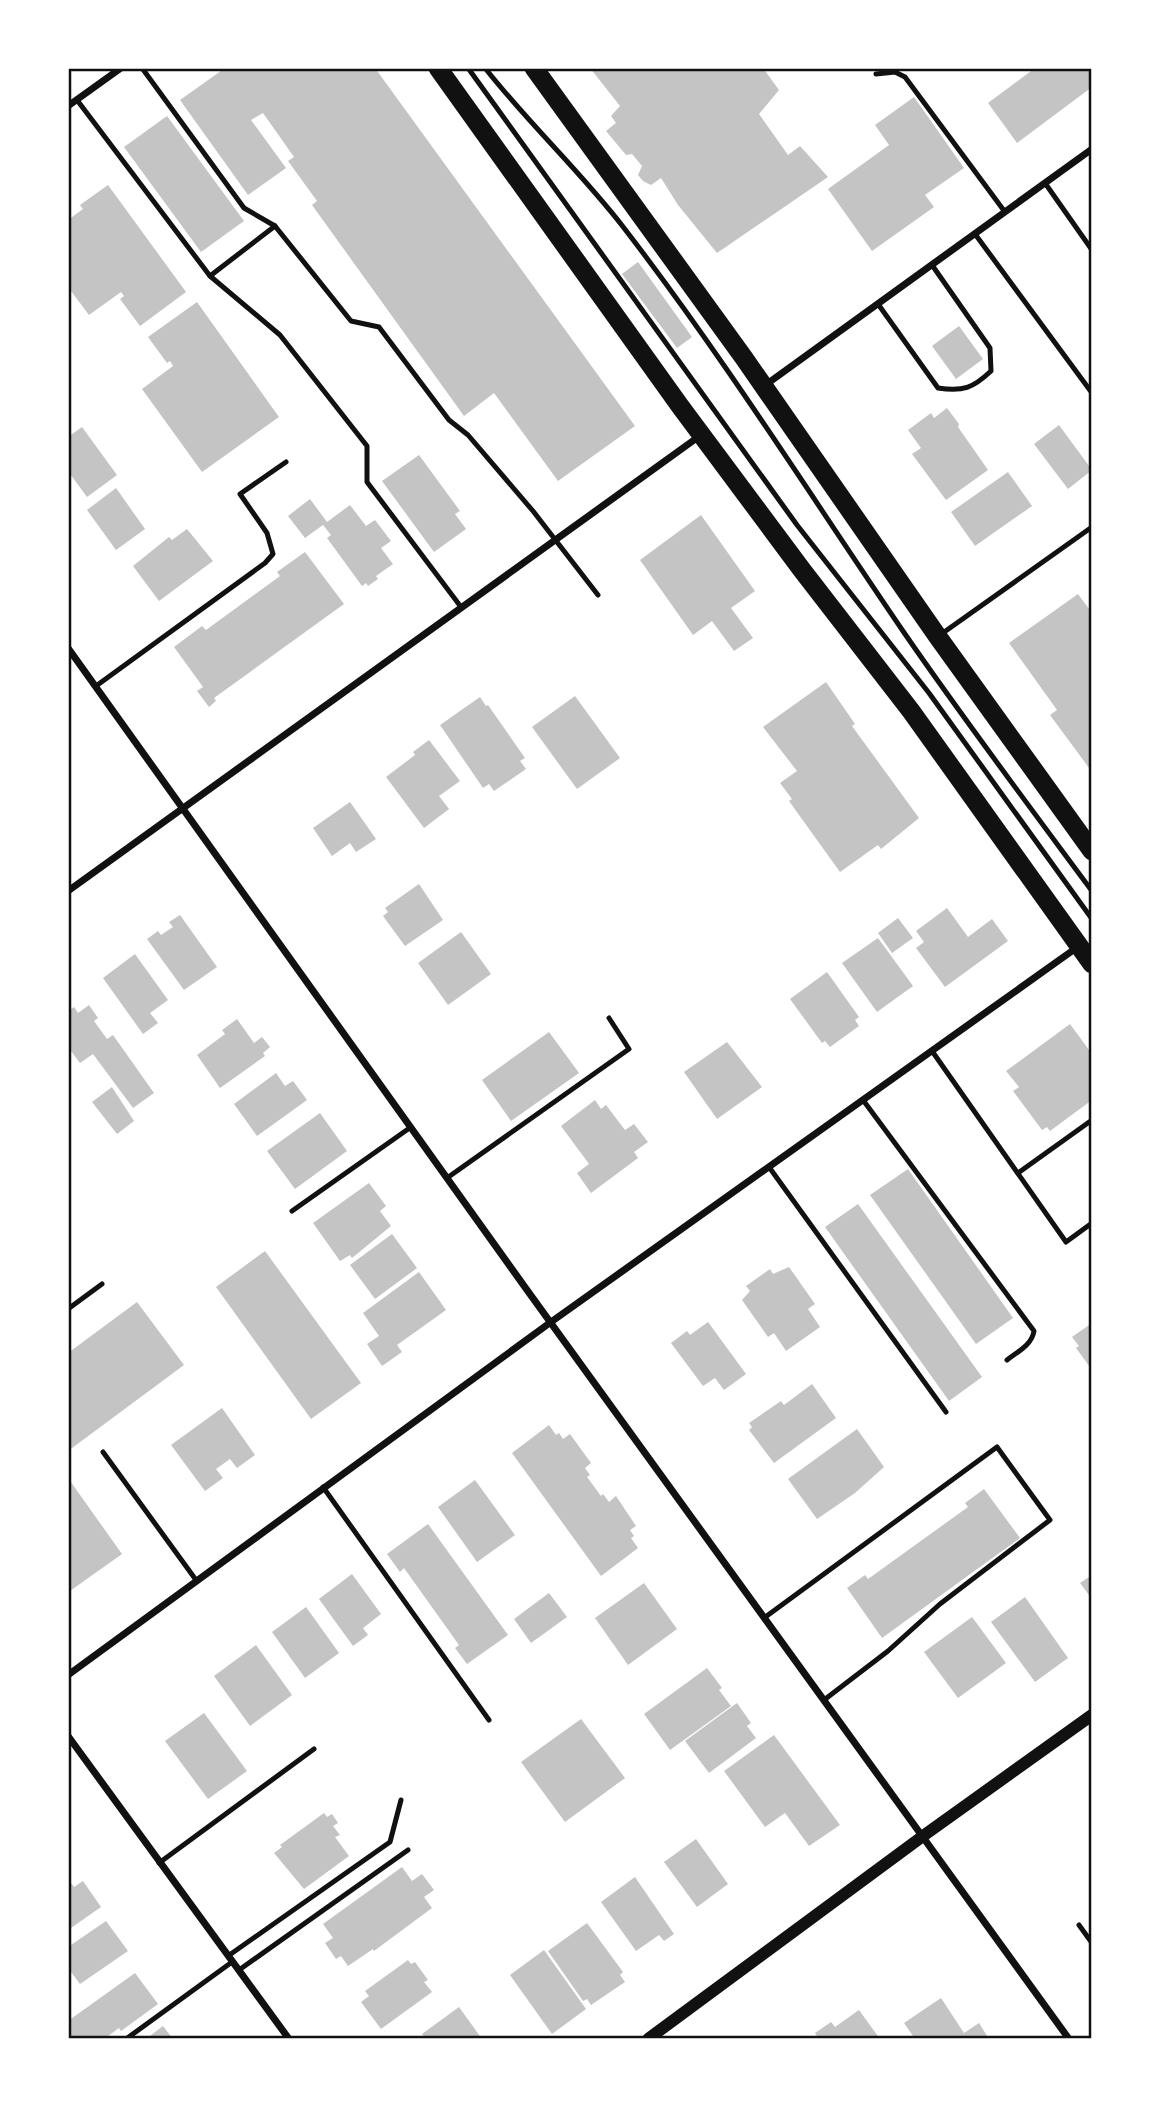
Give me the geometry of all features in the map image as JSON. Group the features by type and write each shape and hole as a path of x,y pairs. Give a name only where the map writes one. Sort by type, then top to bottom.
{"highway":[{"path":"438,68 701,435 911,711 1092,964"},
{"path":"534,68 764,387 937,637 1092,851"}],"street":[{"path":"68,106 121,68"},
{"path":"764,387 1092,149"},
{"path":"68,891 701,435"},
{"path":"68,648 1069,2039"},
{"path":"68,1675 551,1322 1080,946"},
{"path":"648,2039 1092,1715"},
{"path":"68,1736 289,2039"}],"lane":[{"path":"142,68 244,208 275,226 351,321 379,327 449,420 468,435 556,538 598,595"},
{"path":"468,68 797,525 921,682 1092,919"},
{"path":"485,68 530,123 606,205 642,251 746,396 906,635 1092,891"},
{"path":"876,74 895,72 905,77 1006,212"},
{"path":"77,100 210,276 280,335 368,446 367,482 461,607"},
{"path":"1045,183 1092,250"},
{"path":"210,276 275,226"},
{"path":"975,234 1092,393"},
{"path":"878,304 938,388 953,390 975,387 991,371 990,348 932,265"},
{"path":"96,686 265,563 273,554 267,533 240,494 286,463"},
{"path":"937,637 1092,527"},
{"path":"447,1178 629,1049 609,1018"},
{"path":"932,1051 1066,1242 1092,1223"},
{"path":"863,1100 1034,1331 1028,1344 1007,1360"},
{"path":"1018,1173 1092,1120"},
{"path":"292,1211 411,1127"},
{"path":"769,1167 946,1412"},
{"path":"68,1309 102,1284"},
{"path":"764,1618 997,1447 1013,1468 1051,1520 940,1604 888,1651 824,1700"},
{"path":"103,1452 196,1580"},
{"path":"323,1487 489,1720"},
{"path":"159,1863 314,1749"},
{"path":"126,2039 390,1842 401,1800"},
{"path":"239,1970 408,1850"},
{"path":"1079,1926 1092,1943"}],"building":[{"path":"225,68 375,68 635,426 558,481 494,393 464,416 312,205 317,201 288,161 294,157 263,113 251,120 286,168 248,195 180,100"},
{"path":"590,68 763,68 779,90 759,114 788,155 800,146 828,177 717,253 678,205 661,178 651,185 643,181 638,175 642,166 632,154 626,155 606,131 616,123 611,116 620,106"},
{"path":"1035,68 1092,68 1092,87 1017,143 988,103"},
{"path":"914,97 964,168 925,195 934,207 872,251 828,189 889,145 875,125"},
{"path":"167,116 244,221 201,252 124,147"},
{"path":"108,185 186,292 140,326 120,299 124,296 121,292 89,315 68,287 68,220 83,209 80,205"},
{"path":"638,262 692,337 677,348 622,274"},
{"path":"197,302 279,417 202,472 142,389 173,366 170,361 167,363 148,337"},
{"path":"959,326 983,359 956,379 932,346"},
{"path":"947,408 988,470 946,500 912,454 921,448 908,430 931,413 934,418"},
{"path":"1059,425 1092,470 1068,489 1034,444"},
{"path":"82,427 117,475 87,497 68,471 68,437"},
{"path":"419,455 460,511 455,514 466,529 434,552 382,481"},
{"path":"1008,472 1032,506 975,546 951,512"},
{"path":"116,488 145,529 116,550 87,510"},
{"path":"310,499 327,522 350,505 366,526 375,520 391,541 381,548 393,564 376,576 378,579 368,586 366,583 362,586 327,538 331,535 323,525 305,538 288,516"},
{"path":"701,515 755,591 731,608 753,638 734,651 712,621 693,635 640,560"},
{"path":"187,529 213,561 159,601 133,566 169,537 172,540"},
{"path":"305,552 344,604 214,698 216,701 209,707 197,691 203,687 174,647 202,626 206,630 280,576 277,572"},
{"path":"1078,594 1092,613 1092,772 1050,715 1057,710 1009,643"},
{"path":"826,682 855,724 852,726 919,818 881,849 878,845 840,872 789,801 792,799 780,783 797,771 763,727"},
{"path":"575,696 620,758 577,789 532,727"},
{"path":"480,697 525,758 520,761 526,769 494,791 489,784 483,788 440,725"},
{"path":"429,740 460,781 439,796 449,809 424,828 386,777 415,755 413,752"},
{"path":"350,802 376,839 356,852 350,843 332,856 313,828"},
{"path":"419,884 443,920 405,946 383,916 388,912 385,908"},
{"path":"947,908 968,937 992,919 1008,941 945,987 916,948 924,942 916,931"},
{"path":"180,915 217,967 184,990 147,939 158,931 161,935 173,927 169,922"},
{"path":"898,918 913,938 892,953 878,933"},
{"path":"461,932 491,974 448,1005 418,963"},
{"path":"878,938 913,986 877,1012 842,963"},
{"path":"135,954 168,1000 150,1013 158,1023 143,1034 103,978"},
{"path":"827,972 859,1017 855,1020 859,1026 830,1047 825,1041 822,1043 790,999"},
{"path":"89,1005 98,1018 94,1021 107,1039 113,1035 154,1093 133,1108 93,1054 80,1063 68,1047 68,1011 74,1007 78,1013"},
{"path":"237,1019 254,1043 262,1037 270,1047 263,1053 265,1056 220,1088 197,1055 225,1034 222,1030"},
{"path":"1070,1024 1092,1054 1092,1100 1050,1131 1047,1127 1042,1130 1013,1091 1019,1087 1006,1071"},
{"path":"549,1032 579,1073 511,1121 482,1080"},
{"path":"727,1042 762,1087 717,1119 684,1072"},
{"path":"276,1073 285,1086 293,1081 307,1100 257,1136 234,1104"},
{"path":"112,1087 134,1121 117,1134 92,1102"},
{"path":"595,1100 601,1109 606,1105 625,1130 634,1124 648,1142 634,1152 638,1158 591,1193 577,1173 589,1164 561,1126"},
{"path":"320,1113 347,1151 295,1189 267,1151"},
{"path":"908,1169 1013,1318 976,1344 870,1195"},
{"path":"369,1183 386,1206 380,1211 391,1226 352,1258 350,1255 340,1261 313,1223"},
{"path":"858,1204 982,1377 949,1401 825,1227"},
{"path":"392,1234 417,1268 375,1299 350,1265"},
{"path":"265,1251 361,1383 311,1419 216,1287"},
{"path":"789,1267 815,1304 808,1309 820,1327 786,1351 774,1333 768,1337 742,1300 750,1291 746,1286 770,1269 773,1274"},
{"path":"419,1272 446,1310 397,1345 402,1352 382,1366 367,1344 379,1336 363,1313"},
{"path":"137,1302 184,1365 68,1451 68,1353"},
{"path":"708,1322 746,1374 724,1390 715,1378 703,1386 671,1343 687,1331 690,1335"},
{"path":"1092,1323 1092,1370 1076,1348 1079,1346 1072,1337"},
{"path":"812,1384 836,1418 774,1463 749,1430 752,1427 749,1423 781,1401 784,1405"},
{"path":"222,1408 255,1455 237,1468 230,1459 216,1469 223,1478 205,1491 171,1445"},
{"path":"549,1425 556,1435 559,1433 563,1439 570,1434 591,1463 585,1468 590,1475 587,1477 609,1502 616,1496 636,1526 630,1530 634,1536 631,1538 638,1548 601,1576 512,1453"},
{"path":"857,1429 884,1467 855,1493 817,1519 788,1479"},
{"path":"68,1478 122,1554 70,1591 68,1588"},
{"path":"475,1480 515,1535 477,1562 438,1507"},
{"path":"984,1489 1020,1538 882,1638 847,1588 865,1575 868,1579 968,1507 965,1503"},
{"path":"428,1524 508,1635 467,1664 455,1648 459,1645 404,1568 400,1572 387,1554"},
{"path":"352,1574 381,1614 363,1628 368,1635 353,1646 319,1599"},
{"path":"1092,1575 1092,1599 1080,1583"},
{"path":"644,1583 677,1629 628,1665 595,1618"},
{"path":"549,1593 567,1617 531,1643 514,1619"},
{"path":"1025,1597 1068,1658 1035,1682 991,1622"},
{"path":"306,1607 339,1653 305,1678 272,1632"},
{"path":"972,1617 1006,1663 958,1698 924,1652"},
{"path":"256,1645 292,1695 250,1726 214,1676"},
{"path":"707,1668 731,1706 670,1750 644,1714"},
{"path":"737,1703 751,1723 747,1726 756,1738 709,1773 685,1741"},
{"path":"204,1713 247,1771 208,1799 165,1741"},
{"path":"581,1719 625,1778 565,1822 521,1762"},
{"path":"774,1735 840,1825 809,1846 785,1813 765,1827 724,1771"},
{"path":"324,1813 327,1817 332,1814 338,1823 333,1826 340,1835 335,1837 349,1856 304,1889 274,1853 282,1847 280,1845"},
{"path":"696,1839 728,1884 697,1907 664,1862"},
{"path":"402,1867 412,1881 422,1874 434,1890 424,1897 432,1908 374,1951 373,1949 348,1966 341,1956 336,1959 325,1943 333,1938 323,1924"},
{"path":"635,1877 674,1934 664,1941 659,1935 636,1951 601,1902"},
{"path":"68,1879 74,1887 83,1881 101,1907 68,1930"},
{"path":"106,1921 128,1951 80,1984 68,1968 68,1947"},
{"path":"587,1923 623,1972 620,1975 625,1982 591,2005 587,1999 583,2001 548,1951"},
{"path":"544,1950 586,2009 552,2034 510,1975"},
{"path":"408,1960 411,1964 415,1962 428,1980 424,1982 432,1992 381,2029 361,2002 369,1996 365,1991"},
{"path":"135,1973 158,2004 121,2031 119,2028 104,2039 68,2039 68,2021"},
{"path":"941,1998 964,2033 979,2023 989,2039 908,2039 913,2036 904,2023"},
{"path":"459,2007 482,2039 426,2039 422,2034"},
{"path":"859,2010 880,2039 819,2039 815,2033 831,2022 835,2027"},
{"path":"163,2026 173,2039 146,2039"}]}
